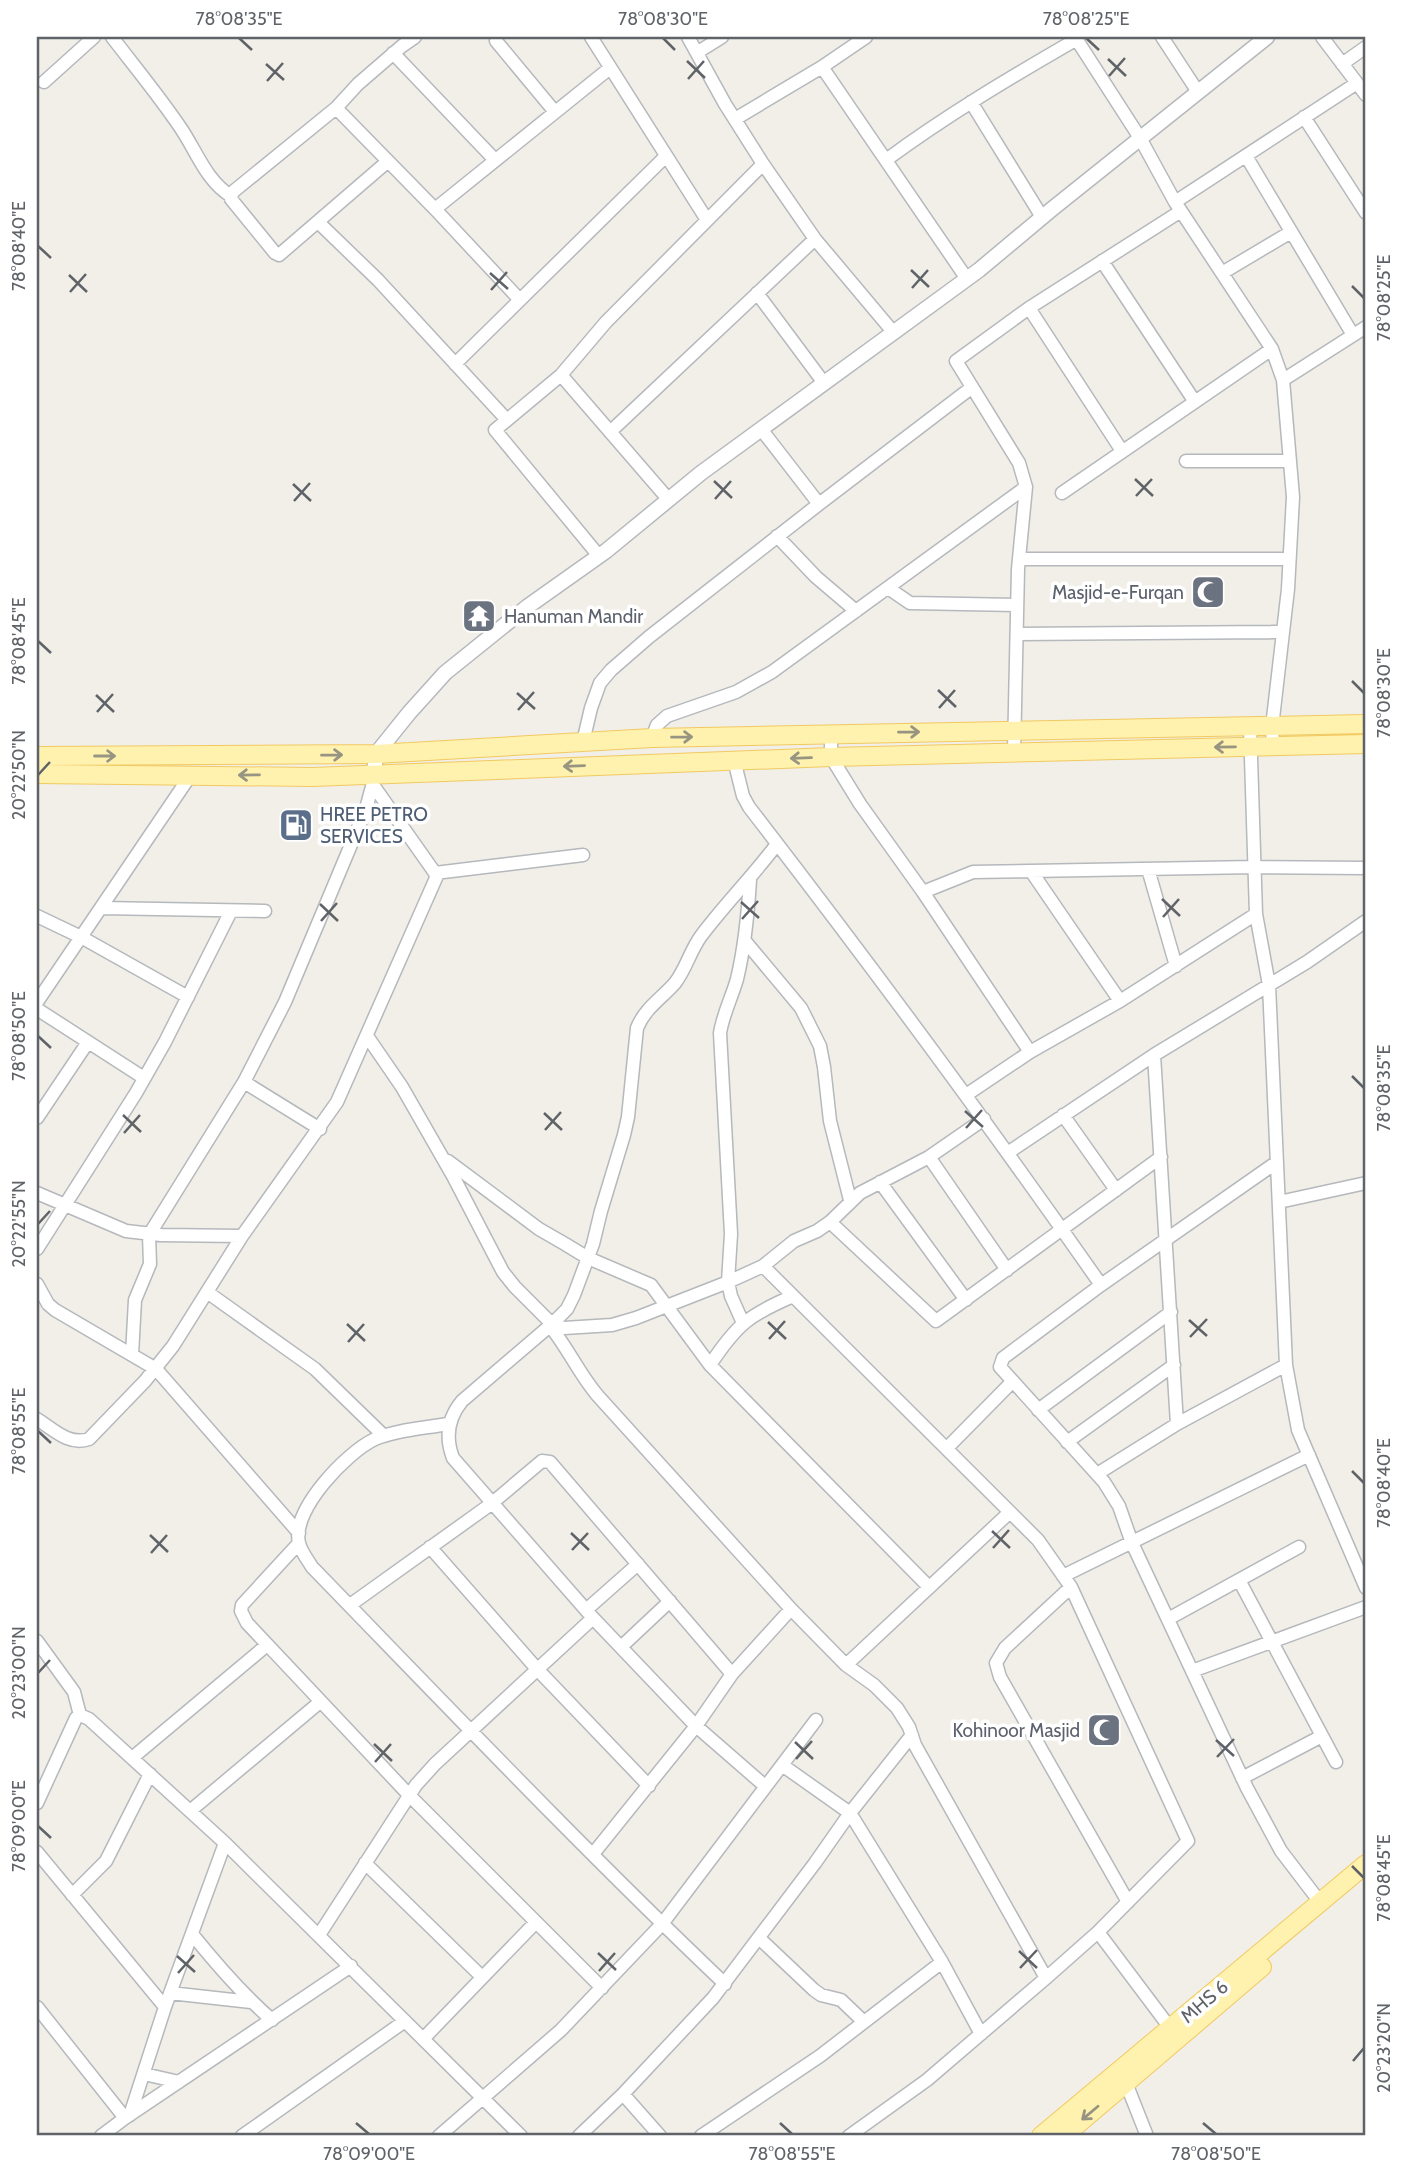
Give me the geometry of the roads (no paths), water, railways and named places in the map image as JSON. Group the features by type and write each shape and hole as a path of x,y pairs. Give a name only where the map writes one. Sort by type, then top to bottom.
{"main road":[{"path":"37,756 376,754 652,738 1366,724"},
{"path":"37,774 374,779 734,760 1366,744"},
{"name":"MHS 6","path":"1041,2136 1175,2033 1366,1864"},
{"path":"1064,2136 1126,2083 1175,2033 1366,1879"}],"street":[{"path":"44,82 94,37"},
{"path":"112,37 181,128 209,175 231,196 279,255 387,162"},
{"path":"231,196 336,108 393,53 415,37"},
{"path":"590,37 706,220"},
{"path":"688,37 763,164 815,239 894,333"},
{"path":"698,52 722,37"},
{"path":"735,119 866,37"},
{"path":"1162,37 1198,92"},
{"path":"131,1355 135,1300 150,1264 149,1235 244,1082 285,1002 363,817 374,779 376,754 409,713 445,673 527,607 598,556 761,429 967,279 1267,37"},
{"path":"1322,37 1366,94"},
{"path":"886,160 971,102 1076,38 1140,138 1178,207 1272,349 1283,380 1293,496 1283,632 1272,727 1273,746"},
{"path":"496,41 555,112"},
{"path":"1342,64 1366,47"},
{"path":"393,53 495,160"},
{"path":"822,67 967,279"},
{"path":"435,209 610,68"},
{"path":"1014,752 1019,559 1026,487 1019,463 956,361 1178,207 1246,156 1357,83"},
{"path":"971,102 1042,217"},
{"path":"336,108 520,300"},
{"path":"1304,117 1366,213"},
{"path":"1246,156 1353,335"},
{"path":"455,364 665,157"},
{"path":"598,556 495,430 561,375 606,323 763,164"},
{"path":"318,222 377,280 507,420"},
{"path":"1222,273 1291,232"},
{"path":"610,432 815,239"},
{"path":"1101,261 1195,402"},
{"path":"757,293 824,383"},
{"path":"1029,308 1122,452"},
{"path":"1283,380 1366,327"},
{"path":"1062,493 1272,349"},
{"path":"561,375 669,499"},
{"path":"583,742 600,683 611,670 777,536 971,387"},
{"path":"761,429 819,503"},
{"path":"1186,461 1290,461"},
{"path":"652,738 657,725 667,716 752,684 772,672 1026,487"},
{"path":"777,536 816,577 856,611"},
{"path":"1019,559 1289,559"},
{"path":"888,588 910,603 1017,605"},
{"path":"1017,634 1283,632"},
{"path":"1250,727 1256,914 1269,985 1286,1365 1296,1422 1366,1588"},
{"path":"831,733 831,757 860,804 923,892 1030,1052"},
{"path":"734,760 743,796 749,807 1009,1152 1101,1285"},
{"path":"39,993 81,937 190,776"},
{"path":"37,1419 71,1441 89,1439 156,1369 242,1236 337,1102 435,882 435,873 374,779"},
{"path":"765,1786 696,1726 491,1504 453,1458 448,1424 462,1401 567,1309 588,1258 624,1135 640,1020 649,1007 675,983 692,948 777,844"},
{"path":"435,873 583,855"},
{"path":"923,892 973,872 1254,867 1366,868"},
{"path":"1148,869 1175,966"},
{"path":"1031,871 1121,1001"},
{"path":"743,1323 731,1296 729,1282 731,1234 720,1032 745,941 750,880"},
{"path":"101,908 265,911"},
{"path":"37,1249 144,1078 231,911"},
{"path":"966,1095 1030,1052 1121,1001 1256,914"},
{"path":"37,916 81,937 188,997"},
{"path":"1009,1152 1154,1055 1269,985 1366,921"},
{"path":"745,941 801,1008 820,1046 830,1121 850,1200"},
{"path":"37,1009 144,1078"},
{"path":"367,1036 402,1087 503,1272 551,1325 592,1390 791,1609 846,1665 874,1685 897,1708 909,1727 915,1745 1046,1978"},
{"path":"37,1118 88,1042"},
{"path":"1154,1055 1177,1424"},
{"path":"244,1082 320,1129"},
{"path":"1063,1115 1116,1190"},
{"path":"551,1325 564,1328 612,1325 668,1306 763,1266 794,1241 831,1222 850,1200 929,1157 984,1119"},
{"path":"442,1157 540,1229 588,1258 645,1281 658,1292 695,1348 710,1365 929,1587"},
{"path":"929,1157 1007,1270"},
{"path":"831,1222 931,1319 939,1320 1161,1157"},
{"path":"1277,1162 1101,1285 1003,1358 1000,1367 1097,1474 1119,1506 1132,1543 1242,1778 1281,1851 1320,1902"},
{"path":"880,1182 966,1300"},
{"path":"1279,1202 1366,1183"},
{"path":"37,1193 126,1231 149,1235 242,1236"},
{"path":"763,1266 1038,1540 1071,1587 1188,1841 1098,1932 1046,1978 927,2080 849,2136"},
{"path":"37,1284 48,1304 55,1310 156,1369 299,1538 312,1567 662,1924 725,1984"},
{"path":"208,1292 314,1369 384,1436"},
{"path":"710,1365 726,1341 743,1323 766,1308 793,1296"},
{"path":"1038,1410 1171,1312"},
{"path":"1067,1442 1174,1365"},
{"path":"1097,1474 1177,1424 1286,1365"},
{"path":"947,1448 1012,1382"},
{"path":"448,1424 384,1436 358,1450 339,1466 302,1519 299,1538 242,1605 241,1611 243,1617 267,1644 408,1795 602,1988"},
{"path":"1063,1576 1309,1455"},
{"path":"350,1605 491,1504 542,1461 550,1462 733,1674"},
{"path":"846,1665 1010,1511"},
{"path":"1168,1619 1299,1546"},
{"path":"430,1547 537,1669 649,1786"},
{"path":"319,1935 408,1795 435,1764 537,1669 638,1564"},
{"path":"1238,1580 1336,1762"},
{"path":"1071,1587 1005,1648 996,1663 1000,1677 1128,1902"},
{"path":"621,1647 670,1601"},
{"path":"1192,1671 1366,1607"},
{"path":"593,1854 696,1726 733,1674 791,1609"},
{"path":"37,1641 74,1692 80,1715"},
{"path":"132,1758 267,1644"},
{"path":"190,1811 320,1702"},
{"path":"80,1715 89,1719 225,1843 521,2136"},
{"path":"37,1803 76,1718 80,1715"},
{"path":"439,2136 561,2030 662,1924 817,1720"},
{"path":"579,2136 623,2094 725,1984 850,1813 912,1735"},
{"path":"1242,1778 1322,1736"},
{"path":"782,1765 850,1813 942,1962 981,2034"},
{"path":"72,1895 106,1861 150,1774"},
{"path":"128,2117 225,1843"},
{"path":"37,1852 165,2007"},
{"path":"365,1863 482,1977"},
{"path":"423,2039 536,1922"},
{"path":"1098,1932 1175,2033"},
{"path":"192,1934 222,1972 272,2020"},
{"path":"759,1938 814,1990 821,1995 841,2000 864,2022"},
{"path":"702,2136 820,2056 942,1962"},
{"path":"101,2136 351,1966"},
{"path":"170,1993 251,2002"},
{"path":"37,2007 128,2117"},
{"path":"248,2134 405,2021"},
{"path":"144,2074 179,2082"},
{"path":"1126,2083 1147,2136"},
{"path":"623,2094 660,2136"}],"place":[{"name":"Masjid-e-Furqan","path":"1208,592"},
{"name":"Hanuman Mandir","path":"479,616"},
{"name":"HREE PETRO SERVICES","path":"296,825"},
{"name":"Kohinoor Masjid","path":"1104,1730"}]}
